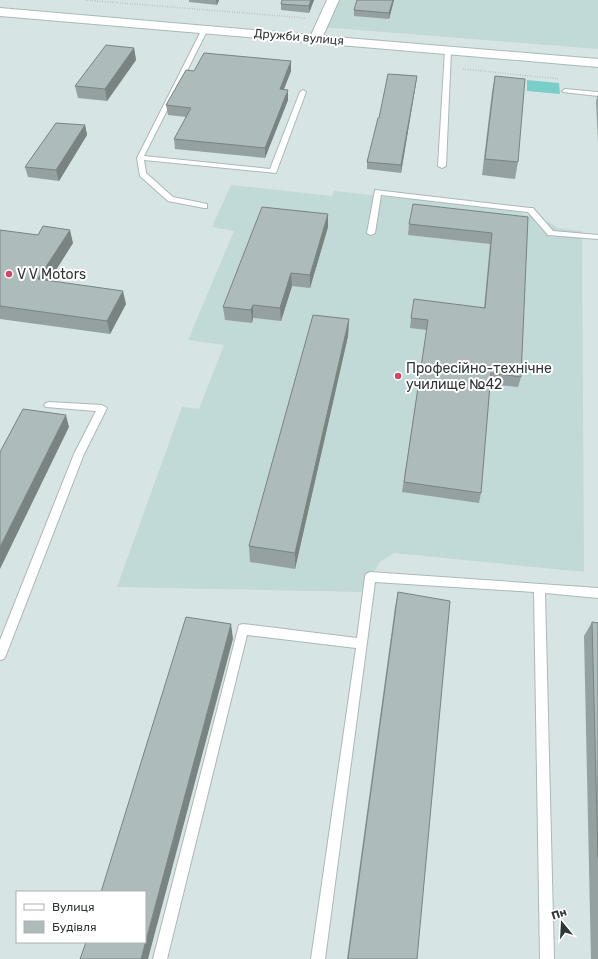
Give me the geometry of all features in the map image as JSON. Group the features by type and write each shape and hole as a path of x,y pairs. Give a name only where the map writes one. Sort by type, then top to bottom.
{"street":[{"path":"315,39 333,0"},
{"name":"Дружби вулиця","path":"0,12 598,63"}],"lane":[{"path":"204,206 171,199 143,174 140,158 205,29"},
{"path":"442,166 448,50"},
{"path":"565,91 598,94"},
{"path":"140,158 273,171 303,92"},
{"path":"371,233 378,192 530,210 551,232 598,237"},
{"path":"0,655 79,454 102,408 49,405"},
{"path":"318,959 370,577 598,593"},
{"path":"539,588 547,959"},
{"path":"160,959 243,629 362,644"}],"path":[{"path":"85,0 324,20"}],"shaded area":[{"path":"335,0 598,0 598,49 321,27"},
{"path":"527,80 559,83 560,94 527,91"},
{"name":"Професійно-технічне училище №42","path":"231,185 332,196 334,191 505,209 519,212 551,223 557,228 582,231 584,572 394,553 380,562 361,592 117,587 182,407 199,409 224,345 188,340 234,231 212,227"}],"building":[{"path":"282,0 311,0 309,6 281,4"},
{"path":"357,0 393,0 389,13 354,10"},
{"path":"106,45 134,48 105,89 75,86"},
{"path":"204,53 291,61 280,89 288,90 265,148 174,139 191,108 166,105 186,70 194,71"},
{"path":"388,74 417,76 401,165 367,162 379,118"},
{"path":"495,76 525,79 518,162 485,159"},
{"path":"56,123 85,125 56,170 25,167"},
{"path":"413,204 528,217 521,377 491,373 481,493 404,482 428,320 411,318 414,299 485,308 492,233 409,224"},
{"path":"262,207 328,214 310,275 291,273 280,308 253,305 251,310 223,307"},
{"path":"43,226 70,230 38,279 123,291 107,321 0,306 0,230 38,235"},
{"path":"313,315 349,319 295,553 249,546"},
{"path":"23,409 66,415 0,547 0,452"},
{"path":"398,592 450,601 417,959 348,959"},
{"path":"186,617 231,624 146,940 146,891 101,891"},
{"path":"592,622 598,623 598,858"},
{"path":"86,943 145,943 141,959 80,959"}],"place":[{"name":"V V Motors","path":"9,274"},
{"name":"Професійно-технічне училище №42","path":"398,376"}]}
